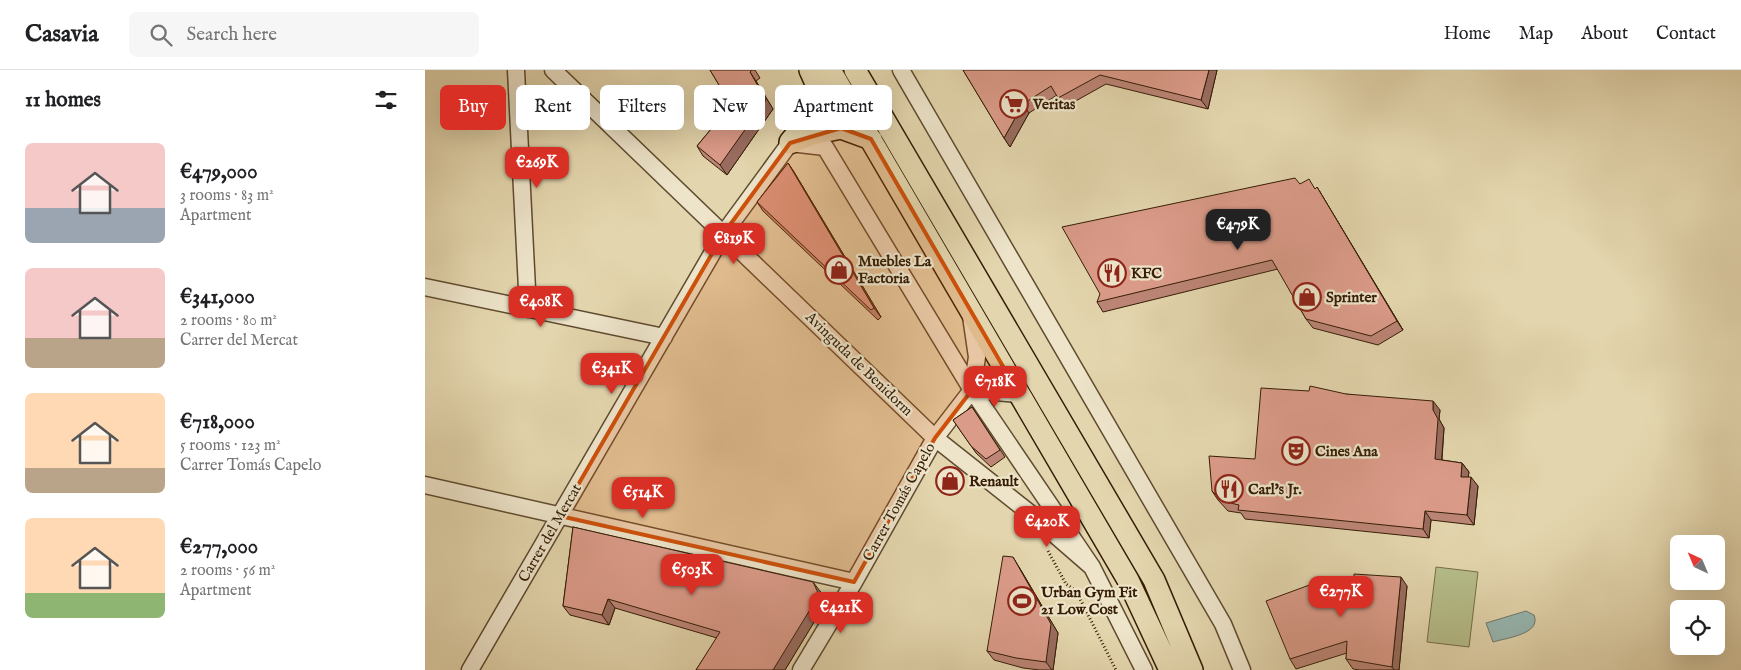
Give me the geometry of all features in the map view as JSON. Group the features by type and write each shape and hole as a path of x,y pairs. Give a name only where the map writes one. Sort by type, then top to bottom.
{"main road":[{"path":"790,142 805,124 817,104 818,93 810,70"},
{"path":"830,70 1128,580 1170,670"},
{"path":"855,70 1154,580 1192,670"},
{"path":"790,142 812,134 841,128 871,139"}],"street":[{"path":"516,70 528,309"},
{"name":"Avinguda de Benidorm","path":"553,70 935,438 1031,514 1091,567 1144,670"},
{"path":"901,70 1223,624 1242,670"},
{"path":"790,142 825,147 972,390 1091,567"},
{"name":"Carrer del Mercat","path":"470,670 724,233 790,142"},
{"path":"425,288 664,337"},
{"path":"969,308 977,357 972,390"},
{"path":"972,390 1019,394"},
{"name":"Carrer Tomás Capelo","path":"801,670 854,582 935,438 972,390"},
{"path":"425,485 854,582"}],"path":[{"path":"1046,548 1066,584 1076,591 1116,670"}],"highlighted area":[{"path":"841,128 871,139 1019,394 972,390 935,438 854,582 560,516 724,233 790,143"}],"green space":[{"path":"1436,567 1478,572 1469,647 1427,642"}],"water":[{"path":"1526,611 1534,615 1533,627 1514,637 1493,642 1486,623"}],"building":[{"path":"710,70 752,70 750,72 757,85 719,85"},
{"path":"963,70 1209,70 1201,100 1100,75 1058,98 1051,86 1023,104 1004,138"},
{"path":"710,130 745,130 720,165 697,146"},
{"name":"Muebles La Factoria","path":"788,163 874,308 871,310 757,202"},
{"path":"1295,178 1300,184 1309,179 1315,189 1317,187 1397,321 1371,336 1306,319 1272,260 1097,302 1100,294 1062,227"},
{"path":"1310,386 1346,394 1433,401 1433,410 1438,419 1435,459 1462,463 1461,477 1471,477 1467,515 1425,511 1423,529 1238,510 1239,505 1222,501 1212,491 1209,456 1255,459 1261,388 1309,391"},
{"path":"972,407 1000,450 986,459 971,446 953,420"},
{"path":"573,527 813,582 819,595 773,670 696,670 720,632 608,599 602,615 563,606"},
{"name":"Urban Gym Fit 21 Low Cost","path":"1003,556 1013,557 1051,624 1046,662 1016,658 987,651"},
{"path":"1354,574 1401,577 1392,667 1346,659 1347,641 1290,659 1266,601 1323,580 1329,586 1336,579 1354,580"}],"place":[{"name":"Veritas","path":"1014,104"},
{"name":"Muebles La Factoria","path":"839,270"},
{"name":"KFC","path":"1112,273"},
{"name":"Sprinter","path":"1307,297"},
{"name":"Cines Ana","path":"1296,451"},
{"name":"Renault","path":"950,481"},
{"name":"Carl's Jr.","path":"1229,489"},
{"name":"Urban Gym Fit 21 Low Cost","path":"1022,601"}]}
